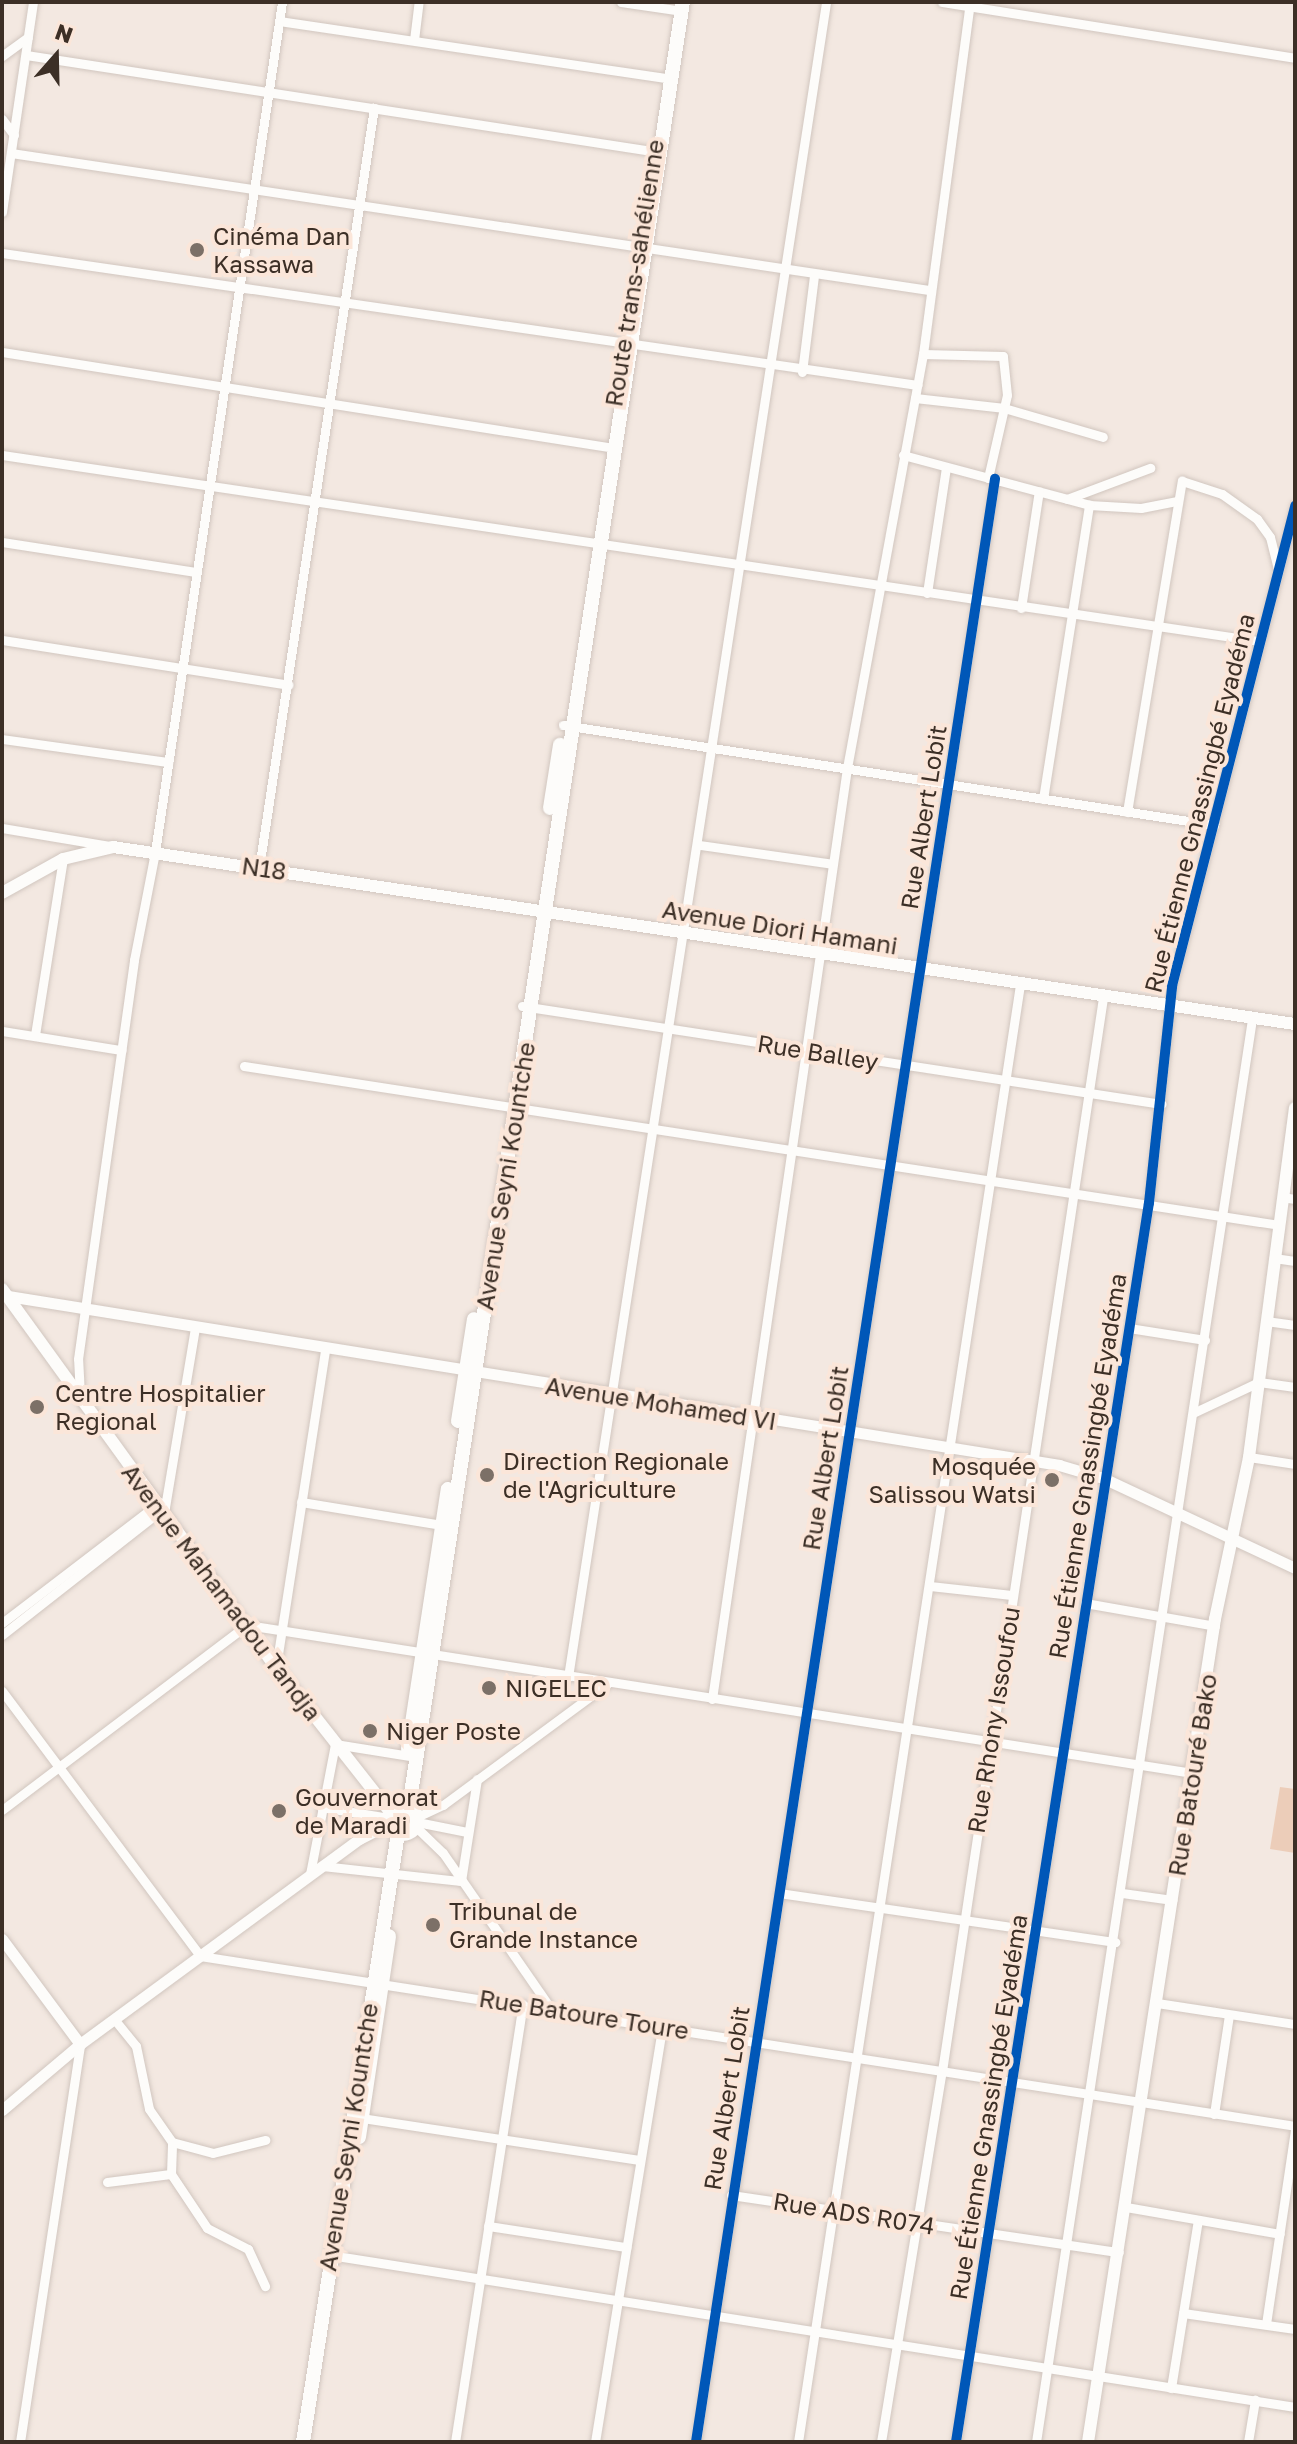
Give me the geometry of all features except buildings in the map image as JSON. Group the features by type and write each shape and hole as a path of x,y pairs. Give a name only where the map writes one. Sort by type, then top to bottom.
{"highway":[{"name":"Route trans-sahélienne","path":"642,249 652,151 679,6"},
{"name":"Route trans-sahélienne","path":"597,542 679,6"},
{"name":"Avenue Seyni Kountche","path":"303,2442 403,1820 597,542"},
{"name":"Avenue Seyni Kountche","path":"312,2442 335,2256 362,2118 377,1983"}],"main road":[{"name":"N18","path":"2,893 63,859 113,847 540,910"},
{"name":"Avenue Diori Hamani","path":"540,910 1295,1024"},
{"name":"Rue Batouré Bako","path":"1088,2442 1215,1626 1249,1457 1279,1225 1289,1198 1295,1108"},
{"name":"Avenue Mahamadou Tandja","path":"5,1292 81,1401 162,1505 276,1667 335,1744 403,1820"}],"street":[{"path":"2,212 33,2"},
{"path":"81,1401 78,1359 121,1050 155,852 282,2"},
{"path":"414,40 419,2"},
{"path":"621,2 679,6"},
{"path":"568,1677 700,845 826,2"},
{"path":"942,2 1295,58"},
{"path":"712,1699 847,768 923,354 969,4"},
{"path":"279,21 664,78"},
{"path":"2,56 28,37"},
{"path":"26,55 652,151"},
{"path":"259,868 374,108"},
{"path":"3,123 14,135"},
{"path":"11,153 929,290"},
{"path":"2,253 772,368 918,385"},
{"path":"802,372 814,275"},
{"path":"2,352 610,447"},
{"name":"Rue Albert Lobit","path":"696,2442 1004,408 1003,356 923,354"},
{"path":"915,398 1004,408 1103,437"},
{"path":"2,455 597,542 975,602 1259,641"},
{"path":"903,455 1089,505 1141,508 1177,501"},
{"path":"927,593 946,468"},
{"path":"1067,499 1150,468"},
{"path":"1127,812 1182,481 1239,504 1270,537 1279,574"},
{"path":"1021,608 1039,491"},
{"path":"1043,799 1089,505"},
{"name":"Rue Étienne Gnassingbé Eyadéma","path":"956,2442 1103,1478 1149,1203 1162,1104 1168,1006 1295,506"},
{"path":"2,542 196,572"},
{"path":"2,640 288,685"},
{"path":"567,726 1214,825"},
{"path":"2,739 168,762"},
{"path":"2,828 113,847"},
{"path":"700,845 833,864"},
{"path":"35,1035 63,859"},
{"path":"798,2442 853,2057 930,1586 948,1447 1020,984"},
{"name":"Rue Rhony Issoufou","path":"881,2442 942,2071 1071,1193 1103,997"},
{"name":"Rue Balley","path":"526,1007 1162,1104"},
{"path":"1036,2442 1142,1765 1252,1018"},
{"path":"2,1031 121,1050"},
{"path":"244,1066 1279,1225"},
{"path":"1274,1258 1295,1261"},
{"name":"Avenue Mohamed VI","path":"5,1292 85,1309 470,1374 1031,1460 1103,1478 1295,1568"},
{"path":"1266,1321 1295,1325"},
{"path":"2,1635 162,1505 195,1328"},
{"path":"1129,1328 1205,1340"},
{"path":"276,1667 325,1350"},
{"path":"1193,1413 1259,1382 1295,1387"},
{"path":"1249,1457 1295,1464"},
{"path":"301,1502 447,1526"},
{"path":"2,1623 101,1555"},
{"path":"930,1586 1012,1595"},
{"path":"1085,1603 1215,1626"},
{"path":"2,1810 247,1625 426,1656 1192,1773"},
{"path":"2,2110 80,2044 310,1874 477,1779 607,1684"},
{"path":"2,1691 200,1956"},
{"path":"310,1874 335,1744 412,1756"},
{"path":"461,1881 477,1779"},
{"path":"321,1807 467,1832"},
{"path":"403,1820 436,1845 551,2009"},
{"path":"322,1866 461,1881"},
{"path":"779,1893 1115,1942"},
{"path":"1122,1893 1173,1900"},
{"path":"2,1939 80,2044 20,2442"},
{"name":"Rue Batoure Toure","path":"200,1956 523,2004 1295,2127"},
{"path":"1157,2003 1295,2024"},
{"path":"455,2442 523,2004"},
{"path":"1214,2114 1229,2015"},
{"path":"114,2019 136,2046 149,2109 172,2142 171,2174 207,2228 248,2249 265,2286"},
{"path":"595,2442 662,2027"},
{"path":"362,2118 640,2160"},
{"path":"1266,2324 1295,2127"},
{"path":"172,2142 213,2153 265,2140"},
{"path":"107,2182 171,2174"},
{"name":"Rue ADS R074","path":"731,2195 1119,2252"},
{"path":"1126,2207 1280,2234"},
{"path":"1171,2388 1198,2220"},
{"path":"488,2226 626,2247"},
{"path":"335,2256 1295,2407"},
{"path":"1183,2313 1295,2329"},
{"path":"1248,2442 1255,2400"}],"shaded area":[{"path":"1280,1787 1295,1789 1295,1853 1270,1849"}],"cycle path":[{"path":"696,2442 995,479"},
{"path":"956,2442 1149,1203 1172,986 1295,506"}],"place":[{"name":"Cinéma Dan Kassawa","path":"197,250"},
{"name":"Centre Hospitalier Regional","path":"37,1407"},
{"name":"Direction Regionale de l'Agriculture","path":"487,1475"},
{"name":"Mosquée Salissou Watsi","path":"1052,1480"},
{"name":"NIGELEC","path":"489,1688"},
{"name":"Niger Poste","path":"370,1731"},
{"name":"Gouvernorat de Maradi","path":"279,1811"},
{"name":"Tribunal de Grande Instance","path":"433,1925"}]}
